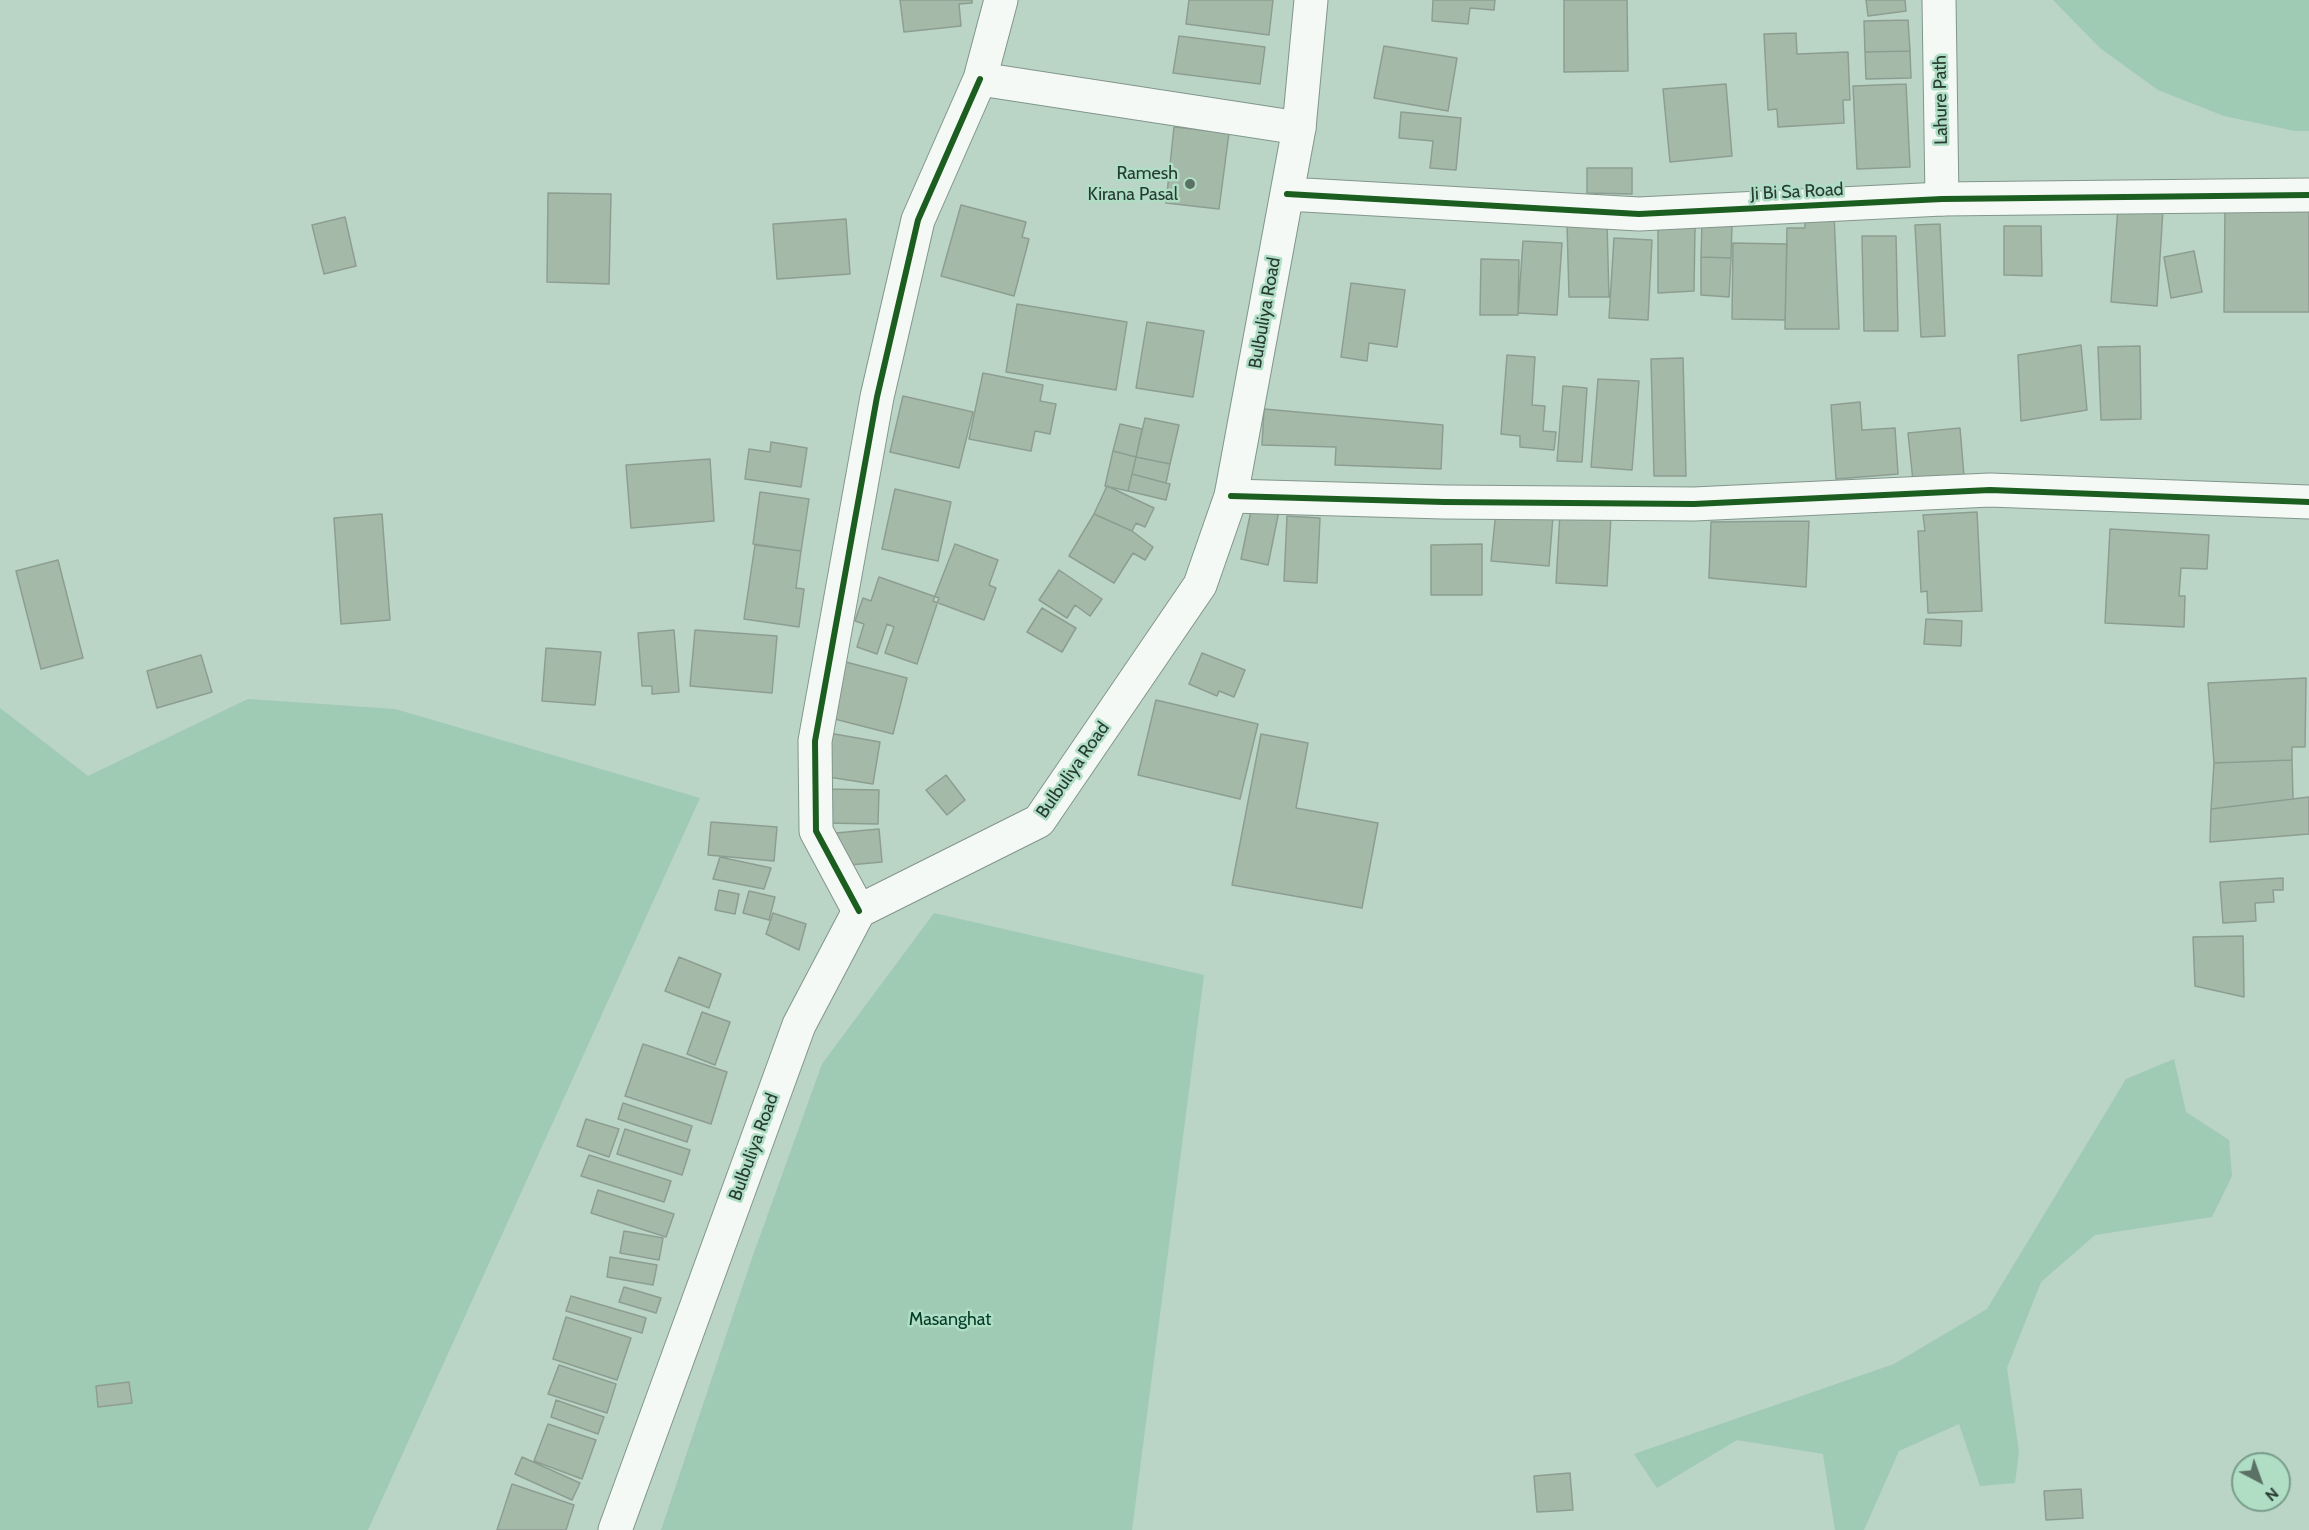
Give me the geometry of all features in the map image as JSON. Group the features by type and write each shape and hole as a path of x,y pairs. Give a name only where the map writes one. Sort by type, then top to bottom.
{"street":[{"path":"859,911 816,831 815,741 877,397 918,220 980,79 1000,0"},
{"name":"Bulbuliya Road","path":"615,1530 799,1025 859,911 1039,821 1200,585 1231,496 1299,128 1311,0"},
{"name":"Lahure Path","path":"1939,0 1942,200"},
{"path":"980,79 1299,128"},
{"name":"Ji Bi Sa Road","path":"1287,194 1639,214 1942,200 2309,195"},
{"path":"1231,496 1444,502 1694,504 1990,490 2309,502"}],"green space":[{"path":"2053,0 2309,0 2309,131 2295,131 2224,116 2158,90 2100,48"},
{"path":"248,699 395,709 700,798 368,1530 0,1530 0,708 88,776"},
{"name":"Masanghat","path":"934,913 1204,975 1132,1530 661,1530 751,1261 822,1064"},
{"path":"2174,1059 2186,1112 2229,1140 2232,1176 2212,1217 2095,1235 2041,1282 2007,1368 2019,1452 2015,1483 1980,1486 1959,1424 1899,1451 1864,1530 1835,1530 1823,1454 1737,1440 1657,1488 1634,1454 1894,1364 1987,1309 2126,1079"}],"building":[{"path":"900,0 972,0 972,3 959,4 961,26 904,32"},
{"path":"1189,0 1273,0 1269,35 1186,24"},
{"path":"1433,0 1495,0 1494,10 1470,8 1468,24 1432,21"},
{"path":"1564,0 1627,0 1628,71 1564,72"},
{"path":"1866,0 1905,0 1906,11 1868,16"},
{"path":"1908,20 1910,51 1865,52 1864,21"},
{"path":"1796,33 1797,54 1848,52 1850,100 1843,100 1844,123 1778,127 1777,109 1768,110 1764,34"},
{"path":"1179,36 1265,47 1260,84 1173,73"},
{"path":"1384,46 1457,58 1448,111 1374,98"},
{"path":"1910,51 1911,78 1866,79 1865,52"},
{"path":"1726,84 1732,156 1670,162 1663,89"},
{"path":"1906,84 1910,167 1857,169 1853,86"},
{"path":"1401,112 1461,118 1456,170 1430,168 1433,141 1399,138"},
{"path":"1174,127 1229,133 1219,209 1166,203"},
{"path":"1587,168 1632,168 1632,194 1587,193"},
{"path":"548,193 611,194 609,284 547,282"},
{"path":"961,205 1026,222 1022,237 1029,239 1014,296 941,276"},
{"path":"2225,206 2309,206 2309,312 2224,312"},
{"path":"2118,207 2163,209 2157,306 2111,302"},
{"path":"1805,212 1834,214 1839,329 1785,329 1787,228 1805,228"},
{"path":"345,217 356,266 324,274 312,225"},
{"path":"846,219 850,274 777,279 773,224"},
{"path":"1607,223 1609,297 1569,297 1567,224"},
{"path":"1702,223 1732,224 1731,258 1701,257"},
{"path":"1940,224 1945,336 1921,337 1915,225"},
{"path":"2004,226 2041,226 2042,276 2004,275"},
{"path":"1658,228 1695,228 1694,291 1658,293"},
{"path":"1862,236 1896,236 1898,331 1864,331"},
{"path":"1614,238 1652,240 1648,320 1609,318"},
{"path":"1523,241 1562,243 1557,315 1518,313"},
{"path":"1733,243 1787,244 1785,320 1732,319"},
{"path":"2194,251 2202,292 2171,298 2164,257"},
{"path":"1701,257 1731,258 1729,297 1701,295"},
{"path":"1481,259 1519,260 1518,315 1480,315"},
{"path":"1351,283 1405,290 1397,347 1369,343 1367,361 1341,357"},
{"path":"1017,304 1127,322 1116,390 1006,372"},
{"path":"1147,322 1204,331 1193,397 1136,388"},
{"path":"2081,345 2087,410 2021,421 2018,355"},
{"path":"2140,346 2141,419 2101,420 2098,347"},
{"path":"1507,355 1535,357 1532,405 1545,406 1543,431 1556,432 1554,450 1520,447 1520,436 1501,434"},
{"path":"1683,358 1686,476 1654,476 1651,359"},
{"path":"983,373 1043,385 1040,401 1056,404 1050,434 1035,431 1031,451 969,439"},
{"path":"1598,379 1639,381 1632,470 1591,467"},
{"path":"1563,386 1587,388 1582,462 1557,461"},
{"path":"903,396 973,412 959,468 890,452"},
{"path":"1860,402 1862,430 1895,428 1898,474 1836,479 1831,405"},
{"path":"1264,409 1443,425 1441,469 1335,465 1336,447 1262,445"},
{"path":"1145,418 1179,425 1170,464 1136,457"},
{"path":"1120,424 1142,429 1136,457 1113,451"},
{"path":"1960,428 1964,476 1913,481 1908,433"},
{"path":"771,442 807,448 801,487 745,479 749,449 770,452"},
{"path":"1113,451 1136,457 1128,491 1105,486"},
{"path":"1136,457 1170,464 1166,483 1132,474"},
{"path":"710,459 714,521 631,528 626,465"},
{"path":"1132,474 1170,484 1166,500 1128,491"},
{"path":"1107,486 1154,508 1145,527 1136,523 1132,531 1094,514"},
{"path":"895,489 951,502 938,561 882,549"},
{"path":"760,492 809,499 801,551 753,544"},
{"path":"1253,501 1280,506 1268,565 1241,559"},
{"path":"1496,511 1553,516 1549,566 1491,561"},
{"path":"1977,512 1982,611 1928,613 1927,591 1921,592 1918,531 1925,531 1923,515"},
{"path":"1560,513 1611,516 1607,586 1556,583"},
{"path":"382,514 390,620 341,624 334,518"},
{"path":"1094,514 1132,531 1153,547 1145,560 1133,553 1114,583 1069,556"},
{"path":"1287,516 1320,518 1317,583 1284,581"},
{"path":"1809,521 1806,587 1709,578 1711,522"},
{"path":"2110,529 2209,535 2207,569 2181,568 2179,596 2185,596 2184,627 2105,623"},
{"path":"955,544 998,560 989,585 996,588 984,620 933,601"},
{"path":"1482,544 1482,595 1431,595 1431,545"},
{"path":"755,545 801,551 796,588 804,589 799,627 744,619"},
{"path":"58,560 83,658 41,669 16,571"},
{"path":"1059,570 1102,599 1090,616 1075,605 1067,618 1039,600"},
{"path":"879,577 939,598 917,664 885,653 894,627 887,624 877,654 857,647 864,624 855,621 863,598 871,601"},
{"path":"1042,608 1076,628 1062,652 1027,632"},
{"path":"1926,619 1962,621 1961,646 1924,644"},
{"path":"674,630 679,692 652,694 652,686 642,686 638,633"},
{"path":"695,630 777,636 772,693 690,686"},
{"path":"546,648 601,652 595,705 542,701"},
{"path":"1202,653 1245,670 1234,697 1219,691 1217,696 1189,684"},
{"path":"201,655 212,692 157,708 147,671"},
{"path":"842,661 907,678 893,734 827,717"},
{"path":"2306,678 2305,747 2292,747 2292,760 2214,763 2208,683"},
{"path":"1156,700 1258,724 1240,799 1138,775"},
{"path":"829,733 880,742 873,784 822,776"},
{"path":"1261,734 1308,743 1296,808 1378,823 1362,908 1232,885"},
{"path":"2292,760 2293,799 2211,809 2214,763"},
{"path":"946,775 965,800 947,815 926,790"},
{"path":"826,789 879,790 878,824 825,823"},
{"path":"2309,797 2309,834 2210,842 2211,809"},
{"path":"711,822 777,827 774,861 708,855"},
{"path":"879,829 882,862 838,866 836,833"},
{"path":"720,857 771,868 764,889 713,879"},
{"path":"2283,878 2283,890 2273,890 2274,902 2255,903 2256,921 2223,923 2220,882"},
{"path":"719,890 739,894 735,914 715,910"},
{"path":"749,891 775,897 769,920 743,913"},
{"path":"773,913 806,924 799,950 766,934"},
{"path":"2243,936 2244,997 2195,986 2193,937"},
{"path":"679,957 721,974 709,1008 665,991"},
{"path":"702,1012 730,1022 715,1065 687,1054"},
{"path":"643,1044 727,1072 711,1124 625,1096"},
{"path":"623,1103 692,1126 687,1142 618,1119"},
{"path":"586,1119 619,1129 609,1157 577,1146"},
{"path":"625,1129 690,1150 682,1175 617,1154"},
{"path":"589,1155 671,1181 664,1202 581,1176"},
{"path":"598,1190 674,1214 666,1237 591,1213"},
{"path":"624,1231 663,1238 659,1260 620,1253"},
{"path":"610,1257 657,1265 653,1285 607,1277"},
{"path":"624,1287 661,1298 656,1313 619,1302"},
{"path":"571,1296 646,1318 642,1333 566,1311"},
{"path":"566,1317 631,1338 617,1380 553,1359"},
{"path":"559,1365 616,1384 607,1413 548,1394"},
{"path":"129,1382 132,1403 98,1407 96,1386"},
{"path":"556,1400 604,1417 598,1434 551,1417"},
{"path":"548,1424 596,1440 582,1479 534,1461"},
{"path":"522,1457 580,1483 572,1500 515,1474"},
{"path":"1570,1473 1573,1510 1537,1512 1534,1476"},
{"path":"512,1484 574,1505 566,1530 497,1530"},
{"path":"2081,1489 2083,1518 2046,1520 2044,1491"}],"cycle path":[{"path":"859,911 816,831 815,741 877,397 918,220 980,79"},
{"path":"1287,194 1639,214 1942,199 2309,195"},
{"path":"1231,496 1444,502 1694,504 1990,490 2309,502"}],"place":[{"name":"Ramesh Kirana Pasal","path":"1190,184"}]}
